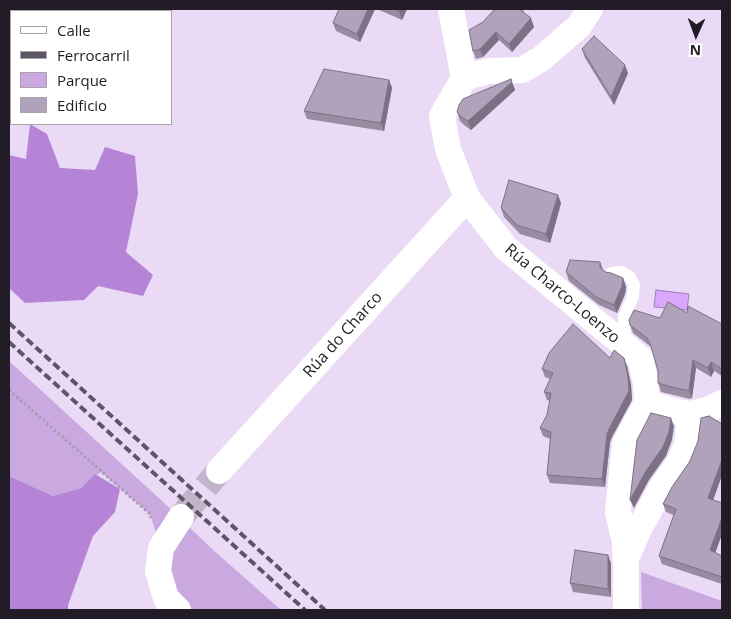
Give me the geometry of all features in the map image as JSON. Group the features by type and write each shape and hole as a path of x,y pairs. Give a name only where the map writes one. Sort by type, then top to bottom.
{"street":[{"path":"451,9 464,78 488,71 522,70 541,59 579,26 590,9"},
{"name":"Rúa Charco-Loenzo","path":"464,78 442,116 448,149 467,198 506,248 640,358 646,383 647,403"},
{"name":"Rúa do Charco","path":"219,472 467,198"},
{"path":"626,610 625,543 618,512 625,444 647,403 690,414 710,409 722,403"},
{"path":"626,559 638,531 662,487 679,463 687,444 690,414"},
{"path":"178,610 166,598 158,571 161,548 181,517"}],"lane":[{"path":"611,273 621,272 630,277 634,286 633,296 624,316 628,348"}],"path":[{"path":"9,390 150,514 161,548"}],"green space":[{"path":"9,361 211,548 281,610 178,610 150,514 101,472 81,488 53,496 9,476"},
{"path":"641,572 722,601 722,610 642,610"}],"shaded area":[{"path":"30,125 47,134 60,168 95,170 105,147 135,156 138,194 126,252 153,275 143,296 98,286 84,300 25,303 9,288 9,155 26,159"},
{"path":"656,290 689,294 687,310 654,307"},
{"path":"95,474 120,489 115,512 93,536 68,605 68,610 9,610 9,476 53,496 81,488"}],"building":[{"path":"339,9 368,9 357,34 333,23"},
{"path":"495,9 519,9 531,18 509,44 496,32 480,49 473,51 469,30 483,22"},
{"path":"594,36 625,65 611,97 582,49"},
{"path":"9,50 10,50 10,72"},
{"path":"324,69 389,80 381,123 304,111"},
{"path":"511,79 512,82 468,121 457,112 463,99"},
{"path":"509,180 558,195 546,234 517,225 501,208"},
{"path":"570,260 600,262 600,267 605,272 623,278 622,286 614,305 596,297 566,272"},
{"path":"668,302 687,313 688,306 722,324 722,369 711,362 708,368 693,360 689,390 658,383 658,371 651,346 647,338 630,325 629,320 634,310 660,318"},
{"path":"573,324 610,358 614,350 624,358 628,377 629,391 607,434 602,479 547,475 551,432 540,428 547,415 551,393 544,392 553,373 542,369 549,353"},
{"path":"651,413 671,418 669,432 663,447 646,471 630,500 637,440"},
{"path":"709,416 722,424 722,460 708,498 722,503 722,518 710,550 722,556 722,577 659,556 676,509 663,504 690,461 698,441 701,418"},
{"path":"575,550 608,555 608,589 570,583"}],"tunnel":[{"path":"181,517 219,471"}],"railway":[{"path":"9,323 325,610"},
{"path":"9,342 305,610"}]}
